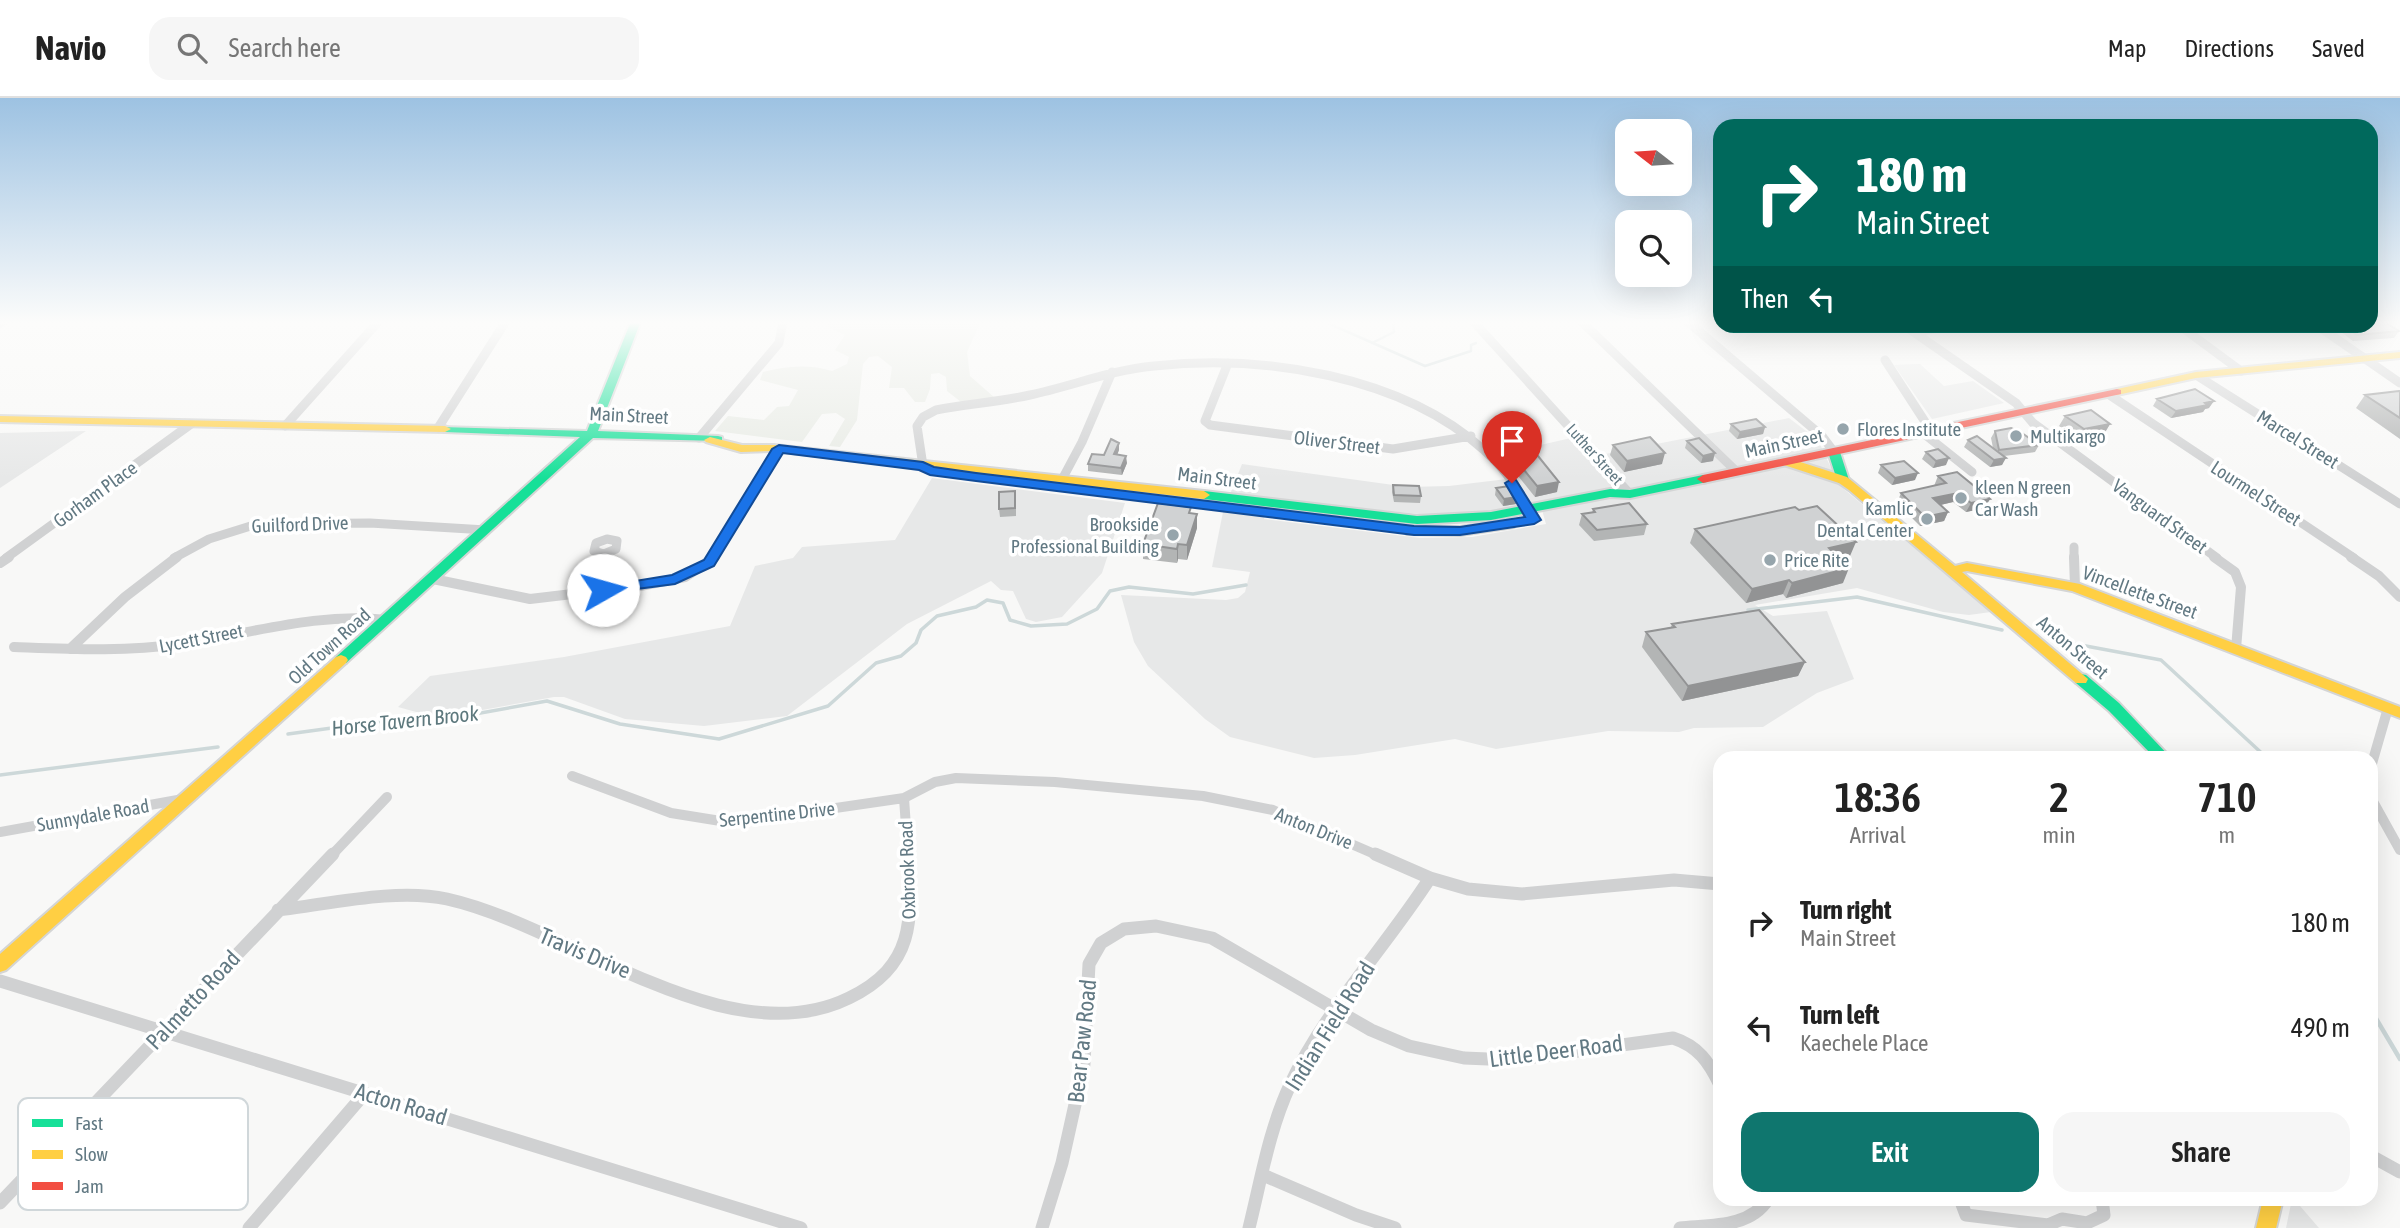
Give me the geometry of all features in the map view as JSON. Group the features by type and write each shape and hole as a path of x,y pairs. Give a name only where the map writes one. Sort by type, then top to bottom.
{"main road":[{"name":"Old Town Road","path":"0,965 433,579 592,433 615,374"},
{"name":"Main Street","path":"0,419 438,428 704,439 722,446 762,451 776,448 923,466 933,464 1061,483 1404,524 1531,515 1610,493 1630,494 2207,374"},
{"path":"1834,452 1843,480"},
{"path":"1788,461 1843,480 1955,570"},
{"name":"Vincellette Street","path":"1955,570 1967,567 2076,587 2394,710"},
{"name":"Anton Street","path":"1955,570 2113,706 2157,751"},
{"path":"2266,1228 2271,1206"}],"street":[{"path":"285,426 332,374"},
{"path":"438,428 472,374"},
{"path":"704,439 755,374"},
{"path":"923,466 917,426 928,413 1030,395 1106,374"},
{"path":"1061,483 1111,374"},
{"name":"Oliver Street","path":"1224,374 1205,421 1222,428 1380,448 1404,448 1471,436"},
{"path":"1323,374 1344,378 1395,397 1471,436 1501,469 1531,515"},
{"name":"Luther Street","path":"1521,374 1630,494"},
{"path":"1635,374 1737,472"},
{"path":"1749,374 1822,436 1834,452"},
{"path":"1893,374 1927,432 1972,472"},
{"name":"Vanguard Street","path":"1975,374 2016,403 2056,441 2235,572 2241,587 2236,649"},
{"name":"Marcel Street","path":"2196,375 2400,504"},
{"name":"Lourmel Street","path":"2108,394 2358,562 2393,587 2400,597"},
{"name":"Gorham Place","path":"0,564 191,424"},
{"path":"433,579 530,599 675,580 709,563 776,448"},
{"name":"Guilford Drive","path":"70,649 127,594 189,550 235,528 258,524 355,521 486,530"},
{"path":"2074,547 2076,587"},
{"path":"603,590 604,554"},
{"name":"Lycett Street","path":"14,648 115,649 179,644 316,616 387,620"},
{"path":"2378,751 2394,710"},
{"name":"Serpentine Drive","path":"572,776 609,792 715,822 764,820 904,798"},
{"name":"Anton Drive","path":"904,798 935,782 956,778 1055,782 1203,796 1289,815 1430,878 1468,889 1522,894 1674,880 1713,883"},
{"name":"Palmetto Road","path":"100,1098 387,797"},
{"name":"Oxbrook Road","path":"883,976 900,955 908,932 904,798"},
{"name":"Sunnydale Road","path":"0,832 186,799"},
{"path":"2378,811 2400,850"},
{"name":"Indian Field Road","path":"1249,1228 1284,1100 1334,1011 1430,878"},
{"name":"Travis Drive","path":"278,910 385,897 446,899 492,914 699,1000 760,1014 791,1015 816,1010 842,1001 883,976"},
{"name":"Bear Paw Road","path":"1042,1228 1065,1151 1084,1065 1090,964 1101,943 1111,935 1143,926 1199,933 1334,1011"},
{"name":"Acton Road","path":"0,981 802,1228"},
{"name":"Little Deer Road","path":"1334,1011 1409,1046 1486,1060 1535,1057 1674,1038 1686,1041 1706,1057 1713,1071"},
{"path":"249,1228 365,1093"},
{"path":"2378,1160 2400,1172"},
{"path":"1263,1175 1356,1215 1395,1228"},
{"name":"Palmetto Road","path":"0,1203 18,1184"},
{"path":"1680,1228 1747,1217 1764,1206"},
{"path":"1963,1206 1966,1215 2048,1225 2062,1219 2094,1222 2104,1216 2103,1206"}],"shaded area":[{"path":"762,374 862,374 857,420 840,447 829,446 845,419 836,413 822,414 802,442 715,431 728,416 764,420 777,407 789,406 798,390 760,380"},
{"path":"891,374 933,374 925,402 915,402 904,388 889,388"},
{"path":"940,374 970,374 995,398 961,402 947,391 946,377"},
{"path":"1900,374 1931,374 1944,386 1973,381 2004,403 1932,419"},
{"path":"1789,418 1818,440 1839,485 1991,612 1969,615 1943,612 1857,588 1755,605 1773,616 1827,611 1854,679 1817,693 1763,727 1694,728 1679,732 1608,731 1496,749 1455,739 1355,755 1314,758 1230,737 1205,719 1148,666 1134,642 1121,595 1226,600 1238,598 1245,592 1250,572 1212,567 1223,512 1242,464 1408,487 1449,486 1515,478 1497,455 1571,438 1590,457","holes":["1270,499 1429,515 1496,511 1540,503 1546,524 1472,537 1420,538 1264,519"]},
{"path":"86,431 0,488 0,433"},
{"path":"932,478 1125,503 1102,573 1062,617 1036,622 1026,619 1013,591 1001,590 991,581 907,624 787,716 704,726 625,719 564,697 438,718 398,707 430,676 564,657 730,626 755,566 793,558 802,547 895,540"},
{"path":"2291,1206 2300,1206 2319,1228 2286,1228"}],"building":[{"path":"2195,389 2214,401 2205,403 2208,405 2176,411 2157,399"},
{"path":"2399,391 2400,418 2365,395"},
{"path":"2091,410 2110,424 2084,429 2065,416"},
{"path":"1756,419 1765,427 1740,432 1731,424"},
{"path":"2011,428 2039,445 1999,450 1995,431"},
{"path":"1977,436 2006,458 1994,460 1968,440"},
{"path":"1650,437 1665,453 1627,461 1613,445"},
{"path":"1699,438 1715,453 1703,456 1687,441"},
{"path":"1111,439 1119,443 1114,454 1126,456 1121,468 1088,464 1092,454 1104,455"},
{"path":"1938,449 1949,458 1936,461 1926,452"},
{"path":"1534,451 1559,482 1537,486 1512,455"},
{"path":"1904,461 1918,473 1895,478 1881,465"},
{"path":"1957,472 1990,499 1971,503 1958,493 1933,498 1948,512 1925,517 1901,493 1946,483 1938,476"},
{"path":"1393,485 1419,486 1421,496 1394,495"},
{"path":"1509,486 1517,497 1504,499 1496,488"},
{"path":"1015,491 1015,508 999,509 999,492"},
{"path":"1158,503 1191,507 1189,513 1197,514 1187,545 1178,544 1177,549 1143,544"},
{"path":"1629,503 1647,524 1597,530 1582,514 1595,512 1593,509"},
{"name":"Price Rite","path":"1817,506 1856,542 1829,548 1849,568 1792,583 1789,580 1752,589 1695,529 1795,507 1799,510"},
{"path":"1759,610 1805,662 1688,686 1646,632 1675,627 1672,624"}],"waterway":[{"name":"Horse Tavern Brook","path":"288,734 405,718 436,721 547,701 620,724 719,739 828,706 876,663 901,656 916,643 921,630 937,616 976,607 987,600 1003,603 1010,620 1031,626 1067,624 1097,609 1110,591 1129,587 1193,594 1246,585"},
{"name":"Horse Tavern Brook","path":"1748,610 1857,597 2002,630"},
{"name":"Horse Tavern Brook","path":"2059,641 2161,660 2259,751"},
{"name":"Horse Tavern Brook","path":"0,775 218,747"},
{"name":"Horse Tavern Brook","path":"2378,1022 2400,1059"}],"traffic: fast":[{"path":"341,660 592,433 615,374"},
{"path":"445,429 718,439"},
{"path":"1834,452 1843,480"},
{"path":"1204,495 1417,520 1491,516 1610,493 1630,494 1703,479"},
{"path":"2081,679 2114,707 2157,751"}],"traffic: slow":[{"path":"2117,392 2209,374"},
{"path":"0,419 445,429"},
{"path":"710,440 741,449 774,448 1204,495"},
{"path":"1788,462 1843,480 1853,487 2081,679"},
{"path":"1407,530 1460,531 1510,524"},
{"path":"1955,570 1967,567 2075,587 2400,713"},
{"path":"0,965 341,660"},
{"path":"2266,1228 2271,1206"}],"traffic: jam":[{"path":"1703,479 2117,392"}],"place":[{"name":"Flores Institute","path":"1843,429"},
{"name":"Multikargo","path":"2016,436"},
{"name":"kleen N green Car Wash","path":"1961,498"},
{"name":"Kamlic Dental Center","path":"1927,519"},
{"name":"Brookside Professional Building","path":"1173,535"},
{"name":"Price Rite","path":"1770,560"}],"route":[{"path":"603,590 675,580 694,573 709,563 716,556 779,449 923,466 930,471 976,477 1414,530 1460,531 1534,520 1512,483"}]}
